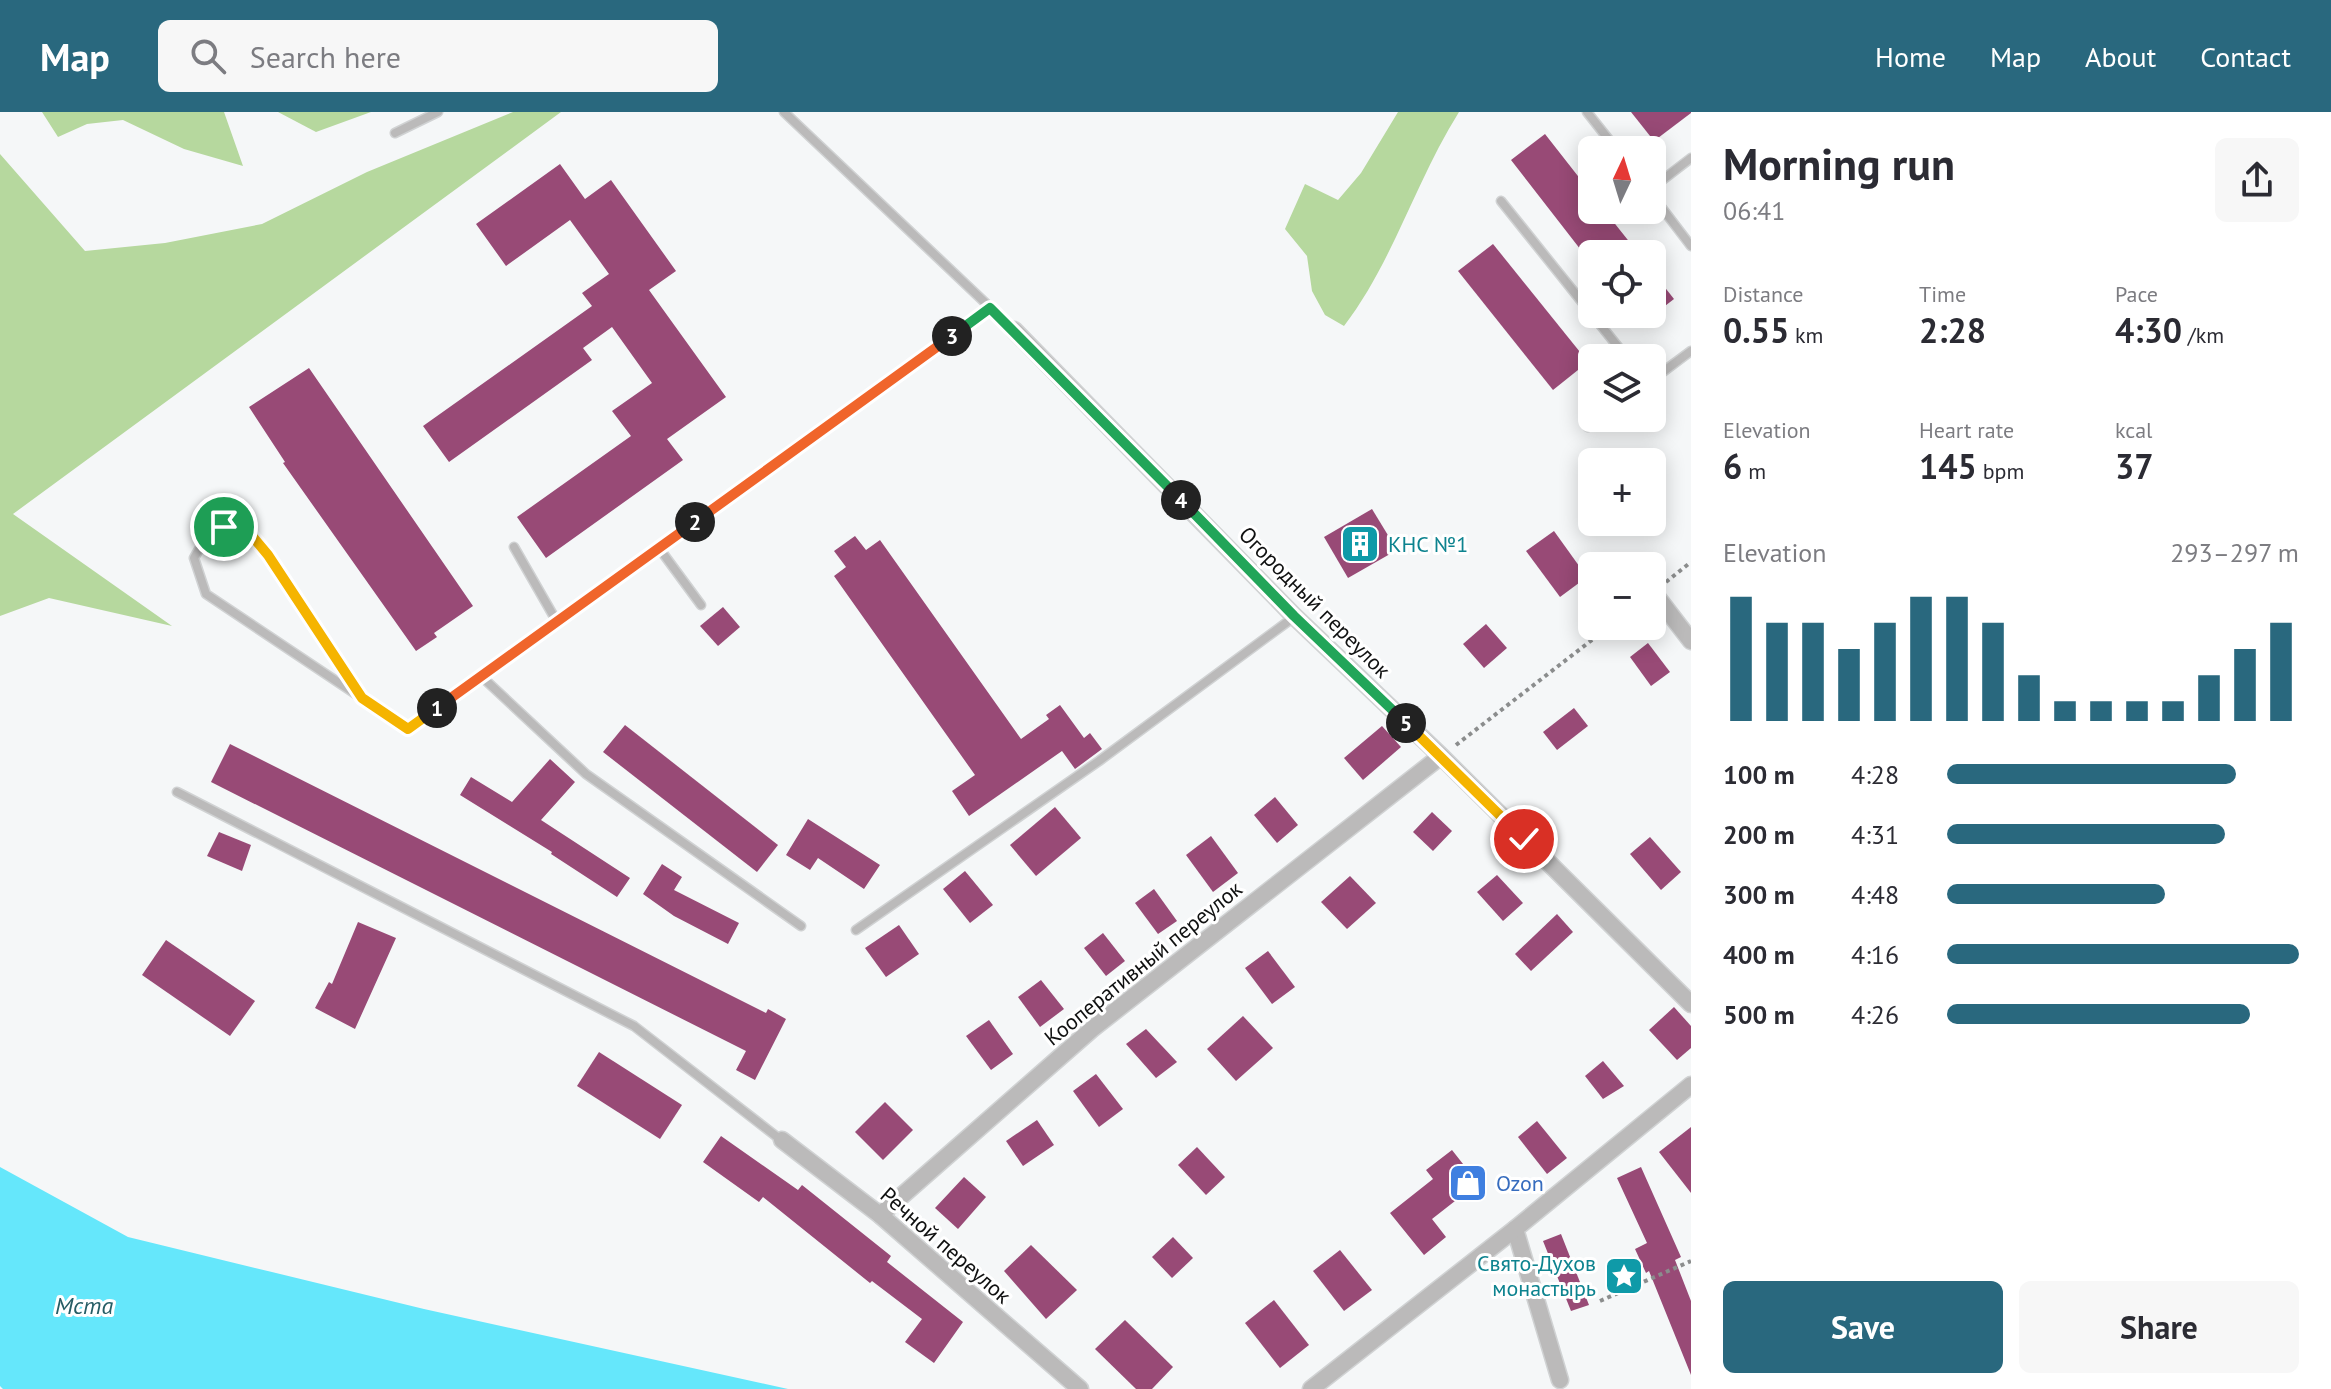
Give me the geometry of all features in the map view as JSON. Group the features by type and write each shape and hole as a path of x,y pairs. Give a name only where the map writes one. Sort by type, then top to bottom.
{"street":[{"name":"Огородный переулок","path":"1014,330 1294,616 1441,756 1691,1004"},
{"path":"1666,609 1691,641"},
{"name":"Кооперативный переулок","path":"880,1215 1092,1029 1441,756"},
{"path":"1311,1389 1515,1229 1691,1085"},
{"name":"Речной переулок","path":"782,1140 880,1215 1079,1388"},
{"path":"1515,1229 1560,1380"}],"lane":[{"path":"395,133 438,112"},
{"path":"784,112 1014,330"},
{"path":"1587,112 1606,136"},
{"path":"1666,177 1691,158"},
{"path":"1501,201 1616,344"},
{"path":"1666,213 1691,246"},
{"path":"362,698 268,555 248,531 224,527 205,539 194,558 206,594 408,729 990,308"},
{"path":"1666,370 1691,351"},
{"path":"514,547 557,622"},
{"path":"659,548 701,605"},
{"path":"856,930 1099,761 1294,616"},
{"path":"481,676 586,774 801,926"},
{"path":"177,792 634,1026 782,1140"}],"path":[{"path":"1666,583 1691,562"},
{"path":"1441,756 1592,640"},
{"path":"1600,1301 1691,1261"}],"green space":[{"path":"42,112 224,112 243,166 184,149 123,120 87,124 58,137"},
{"path":"278,112 371,112 316,132"},
{"path":"513,112 561,112 13,514 172,626 49,598 0,616 0,154 85,251 165,243 262,224 367,172"},
{"path":"1398,112 1459,112 1377,275 1344,326 1325,315 1312,291 1307,256 1285,229 1305,184 1338,200 1361,173"}],"water":[{"name":"Мста","path":"0,1167 128,1237 424,1309 788,1389 3,1389 0,1386"}],"building":[{"path":"1631,112 1691,112 1661,136 1650,136"},
{"path":"1545,134 1578,176 1578,224 1615,224 1628,240 1578,240 1578,246 1511,160"},
{"path":"560,164 585,199 611,180 676,271 649,290 726,397 667,439 683,460 546,558 517,517 631,436 612,411 652,383 612,327 583,348 592,360 449,462 423,426 592,306 582,293 609,274 570,220 506,266 476,224"},
{"path":"1493,244 1578,350 1578,370 1553,390 1458,271"},
{"path":"1666,289 1674,299 1666,305"},
{"path":"309,368 473,606 434,633 437,637 416,651 283,463 249,407"},
{"name":"КНС №1","path":"1372,509 1397,550 1348,578 1324,537"},
{"path":"1554,531 1578,564 1578,584 1560,597 1526,551"},
{"path":"855,536 866,550 880,540 1021,739 1049,719 1046,715 1060,705 1084,738 1090,733 1102,749 1075,769 1062,751 969,816 952,791 975,775 834,576 846,567 834,551"},
{"path":"723,607 740,627 718,646 700,626"},
{"path":"1486,624 1507,648 1484,668 1463,644"},
{"path":"1648,643 1670,672 1651,686 1630,657"},
{"path":"1574,708 1588,726 1557,750 1543,732"},
{"path":"625,725 778,845 757,872 603,752"},
{"path":"1382,726 1401,747 1363,780 1344,758"},
{"path":"230,744 766,1013 768,1009 786,1019 755,1080 736,1070 746,1051 211,782"},
{"path":"550,759 575,782 541,820 630,878 617,897 460,795 471,777 512,802"},
{"path":"1275,797 1298,825 1277,843 1254,815"},
{"path":"1055,807 1081,838 1036,876 1010,845"},
{"path":"1432,812 1452,831 1433,851 1413,832"},
{"path":"808,819 880,865 864,889 818,858 810,870 786,855"},
{"path":"219,832 251,845 242,871 207,856"},
{"path":"1211,836 1238,873 1213,892 1186,855"},
{"path":"1650,837 1681,872 1661,890 1630,854"},
{"path":"662,864 682,877 674,890 739,923 728,944 674,916 643,894"},
{"path":"965,871 993,905 970,923 943,889"},
{"path":"1497,875 1523,903 1503,921 1477,892"},
{"path":"1350,876 1376,903 1347,929 1321,902"},
{"path":"1154,889 1177,921 1158,934 1135,903"},
{"path":"1557,914 1573,932 1531,971 1515,954"},
{"path":"358,922 396,938 355,1029 315,1008 329,982 332,984"},
{"path":"899,925 919,954 886,977 865,948"},
{"path":"1103,933 1125,961 1106,976 1084,948"},
{"path":"166,940 255,1001 230,1036 142,975"},
{"path":"1268,951 1295,987 1272,1004 1245,968"},
{"path":"1041,980 1064,1009 1040,1027 1018,997"},
{"path":"1674,1007 1691,1026 1691,1048 1677,1060 1649,1030"},
{"path":"1243,1016 1273,1048 1236,1081 1207,1049"},
{"path":"989,1020 1013,1054 991,1070 966,1036"},
{"path":"1146,1029 1177,1062 1156,1078 1126,1044"},
{"path":"599,1052 682,1105 660,1139 577,1086"},
{"path":"1603,1061 1624,1086 1603,1099 1585,1076"},
{"path":"1096,1074 1123,1109 1099,1127 1073,1091"},
{"path":"885,1102 913,1130 883,1160 855,1132"},
{"path":"1037,1120 1054,1145 1023,1166 1006,1141"},
{"path":"1537,1121 1567,1158 1547,1174 1518,1137"},
{"path":"1691,1127 1691,1193 1659,1152"},
{"path":"721,1136 798,1190 802,1185 891,1256 887,1262 963,1322 934,1363 905,1342 922,1319 872,1281 870,1283 763,1197 759,1202 703,1162"},
{"path":"1197,1147 1225,1177 1206,1195 1178,1165"},
{"path":"1452,1150 1478,1183 1432,1219 1446,1237 1424,1255 1390,1213 1433,1179 1426,1170"},
{"path":"1641,1167 1681,1257 1675,1260 1691,1301 1691,1375 1649,1271 1646,1273 1635,1249 1647,1243 1617,1178"},
{"path":"964,1177 986,1197 958,1229 935,1208"},
{"path":"1561,1234 1589,1305 1571,1311 1543,1241"},
{"path":"1173,1237 1193,1258 1172,1278 1152,1257"},
{"path":"1031,1245 1077,1290 1046,1319 1004,1271"},
{"path":"1340,1250 1372,1290 1344,1311 1313,1271"},
{"path":"1274,1300 1309,1345 1280,1368 1245,1323"},
{"path":"1125,1320 1173,1367 1152,1389 1136,1389 1095,1349"}],"place":[{"name":"КНС №1","path":"1360,544"},
{"name":"Ozon","path":"1468,1183"},
{"name":"Свято-Духов монастырь","path":"1624,1276"}],"route":[{"path":"224,527 248,531 268,555 362,698 408,729 990,308 1294,616 1524,839"}]}
